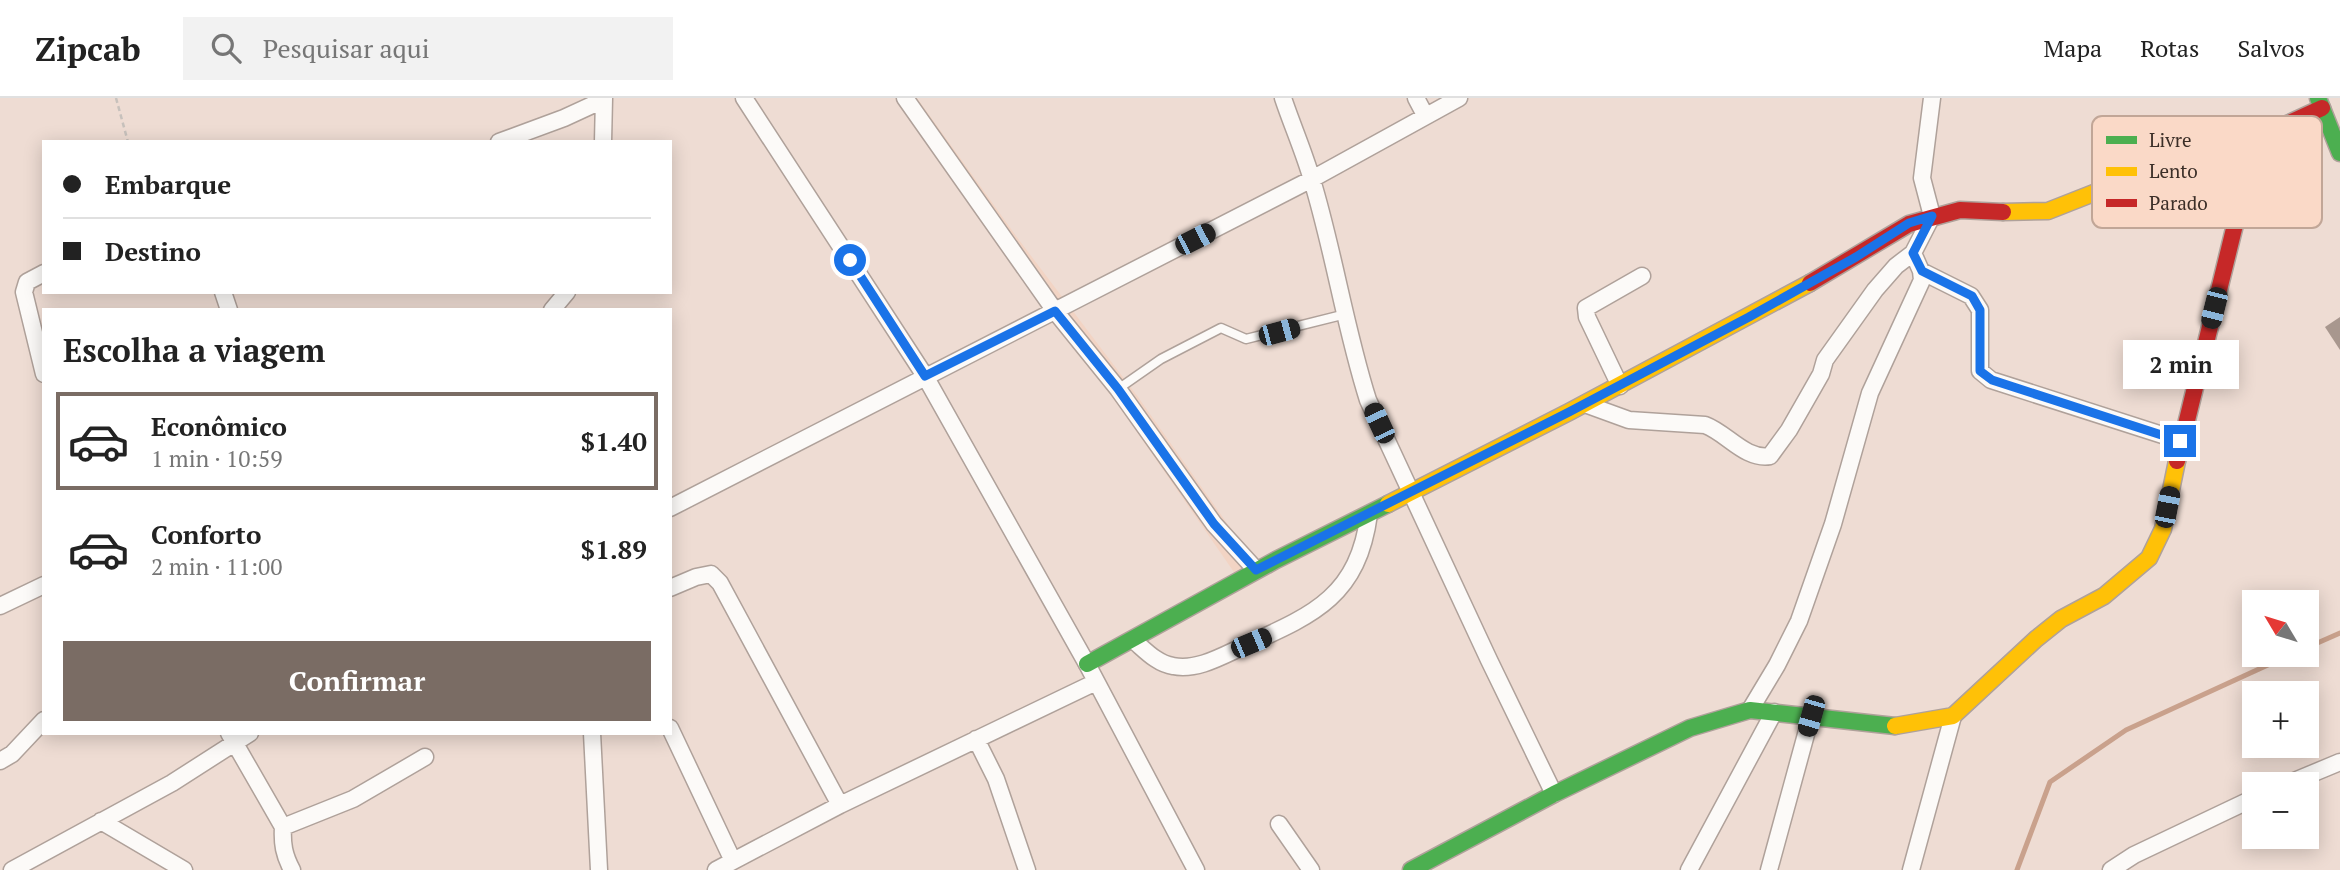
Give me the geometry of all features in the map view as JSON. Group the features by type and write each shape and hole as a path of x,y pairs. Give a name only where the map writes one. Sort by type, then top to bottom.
{"street":[{"path":"744,98 925,376 1097,682 1196,870"},
{"path":"905,98 1055,311 1118,389 1214,524 1256,570"},
{"path":"1283,98 1312,179 1368,400 1554,794"},
{"path":"1416,98 1425,115"},
{"path":"672,507 1312,179 1459,98"},
{"path":"1585,404 1629,420 1705,425 1714,428 1749,453 1761,458 1770,456 1789,430 1821,374 1825,360 1875,290 1896,266 1913,253 1932,216 1922,178 1932,98"},
{"path":"504,140 564,118 604,99 603,140"},
{"path":"2299,116 2320,103 2340,153"},
{"path":"1087,664 1256,570 1620,386 1856,257 1909,223 1960,210 2028,213 2048,211 2092,194"},
{"path":"1911,870 1953,716 2036,639 2061,619 2104,596 2149,558 2163,529 2180,441 2235,228"},
{"path":"1750,710 1799,621 1833,524 1870,393 1922,280 1922,271 1913,253"},
{"path":"1922,271 1972,296 1980,310 1980,371 1992,380 2180,441"},
{"path":"42,274 27,282 24,292 42,366"},
{"path":"1620,386 1587,317 1586,307 1643,276"},
{"path":"554,308 565,294"},
{"path":"1133,640 1169,666 1185,668 1214,659 1291,625 1319,608 1339,590 1363,550 1369,514"},
{"path":"672,587 703,574 711,574 720,583 840,805"},
{"path":"0,606 42,586"},
{"path":"716,870 840,805 1097,682"},
{"path":"1411,870 1554,794 1690,728 1750,710 1891,727 1953,716"},
{"path":"1689,870 1774,712"},
{"path":"1769,870 1811,716"},
{"path":"0,761 12,754 42,722"},
{"path":"672,732 733,861"},
{"path":"592,735 599,870"},
{"path":"12,870 172,783 232,738 283,827 284,855 292,870"},
{"path":"976,739 996,779 1027,870"},
{"path":"283,827 353,799 425,757"},
{"path":"2316,772 2340,762"},
{"path":"2111,870 2134,855 2242,804"},
{"path":"101,821 184,870"},
{"path":"1279,824 1311,870"}],"lane":[{"path":"1118,389 1161,359 1221,328 1246,339 1346,314"}],"path":[{"path":"116,98 127,140"}],"shaded area":[{"path":"898,98 917,98 1016,236 1138,397 1255,563 1236,575 1121,409 1058,325"}],"building":[{"path":"2340,317 2340,350 2325,327"}],"waterway":[{"path":"2319,642 2340,633"},
{"path":"2017,870 2050,782 2126,730 2264,667"}],"traffic: fast":[{"path":"2318,98 2340,153"},
{"path":"1087,664 1276,560 1388,504"},
{"path":"1411,870 1554,794 1690,728 1750,710 1895,726"}],"traffic: slow":[{"path":"2003,212 2048,211 2092,194"},
{"path":"1388,504 1569,412 1810,283"},
{"path":"1895,726 1953,716 2036,639 2061,619 2104,596 2149,558 2163,529 2177,461"}],"traffic: jam":[{"path":"2305,116 2322,108"},
{"path":"1810,283 1909,224 1960,210 2003,212"},
{"path":"2177,461 2234,228"}],"route":[{"path":"850,260 925,376 1055,311 1118,389 1214,524 1256,570 1569,412 1749,317 1856,257 1909,223 1932,216 1913,253 1922,271 1972,296 1980,310 1980,371 1992,380 2180,441"}]}
